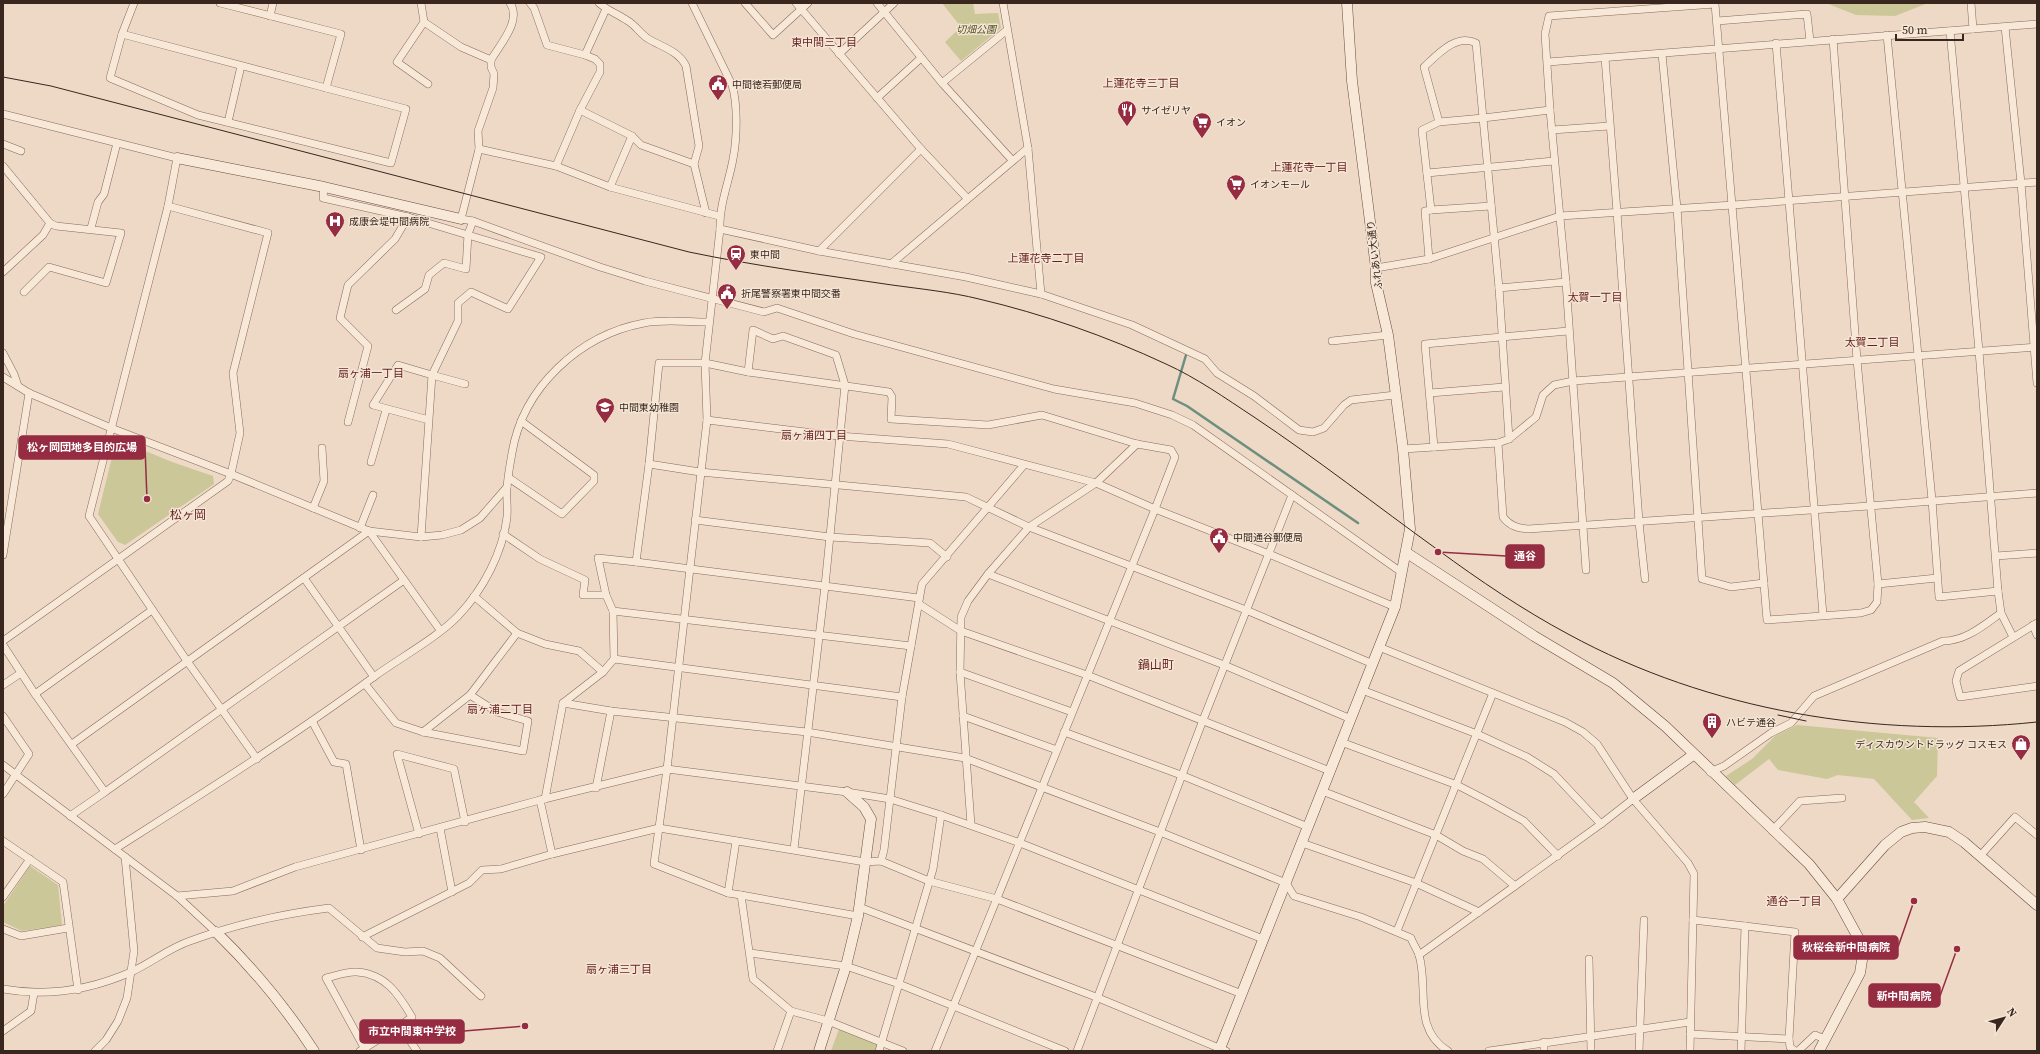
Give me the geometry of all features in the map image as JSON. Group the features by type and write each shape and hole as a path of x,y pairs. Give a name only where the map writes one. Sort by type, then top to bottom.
{"street":[{"path":"122,34 406,109 392,164 198,115 110,78 122,34 134,3"},
{"path":"220,3 341,34 326,88"},
{"path":"270,16 274,3"},
{"path":"421,3 424,22 397,62 428,84"},
{"path":"461,219 479,149 478,131 493,88 494,74 491,67 491,60 514,21 514,10 510,3"},
{"path":"530,3 534,8 547,45 585,55 595,59 600,64 600,72 580,110 556,166"},
{"path":"599,3 606,9 628,21 646,37 675,52 686,66 699,146 694,164 706,213"},
{"path":"692,3 732,84 736,98 733,158 720,216 720,229 704,363 707,420 682,618 667,769 654,864 728,893 859,911 915,928 1096,998 1222,1050"},
{"path":"745,3 773,35 799,6 808,3"},
{"path":"877,3 942,83 1012,160"},
{"path":"839,54 894,3"},
{"path":"1003,3 1028,148 1042,294"},
{"name":"ふれあい大通り","path":"1222,1050 1263,939 1395,607 1401,572 1407,553 1410,529 1403,449 1388,335 1376,283 1376,268 1352,81 1347,3"},
{"path":"1971,3 1973,29"},
{"path":"1586,570 1568,331 1566,282 1550,110 1545,34 1549,16 1715,4 1720,48 1767,620 1861,613 1871,610 1877,602 1878,584 1869,506 1833,40"},
{"path":"799,6 921,149 967,198"},
{"path":"585,55 606,9"},
{"path":"1717,21 1807,14 1810,41"},
{"path":"424,22 461,47 491,60"},
{"path":"1548,62 2037,24"},
{"path":"2005,27 2021,183 2037,384"},
{"path":"942,83 1007,30"},
{"path":"1950,31 1965,188 1998,591 2001,612 2013,637"},
{"path":"1887,36 1932,500 1939,597 1998,591"},
{"path":"1440,122 1424,67 1454,43 1470,40 1476,43 1488,167 1499,288 1508,439"},
{"path":"1776,44 1790,200 1801,364 1823,615"},
{"path":"1662,54 1677,208 1702,579 1730,587 1764,583"},
{"path":"877,98 921,58"},
{"path":"1605,58 1639,522 1645,579"},
{"path":"228,122 241,66"},
{"path":"580,110 632,136 641,145 694,164"},
{"path":"1431,210 1422,130 1440,122 1550,110"},
{"path":"3,114 177,158 324,187 473,221 600,267 712,300 764,312 778,308 854,334 1054,389 1135,403 1172,415 1193,425 1401,572"},
{"path":"1552,130 1609,126"},
{"path":"610,187 632,136"},
{"path":"91,228 98,202 104,194 117,143"},
{"path":"3,144 21,151"},
{"path":"891,264 967,198 1028,148"},
{"path":"479,149 556,166 610,187 720,216"},
{"path":"819,251 921,149"},
{"path":"177,158 168,206 89,516 119,558 187,661 257,759"},
{"path":"1427,173 1554,161"},
{"path":"3,166 50,223 56,226 91,228 121,233 106,283 49,267 24,292"},
{"path":"1376,268 1429,259 1494,239 1560,216 1732,205 2037,182"},
{"path":"324,187 323,198 408,217 541,257 508,309 471,292 458,303 458,321 432,375 421,537"},
{"path":"3,641 228,481 231,474 240,433 233,373 268,233 168,206"},
{"path":"1429,259 1425,211 1491,206"},
{"path":"348,422 368,346 340,318 348,285 395,240 408,217"},
{"path":"396,310 425,289 429,275 444,263 466,269 468,234 473,221"},
{"path":"3,272 43,235 50,223"},
{"path":"720,229 819,251 966,277 1042,294 1132,325 1205,359 1217,373 1254,396 1299,430 1313,432 1324,428 1344,405 1351,400 1395,395"},
{"path":"1499,288 1566,282"},
{"path":"115,849 257,759 458,617 474,596 495,558 503,534 507,517 507,487 512,452 521,421 528,405 545,381 572,356 595,339 612,332 645,323 708,322"},
{"path":"748,372 753,330 773,339 783,336 836,355 845,385 825,586 812,684 794,850"},
{"path":"1434,446 1425,344 1568,331"},
{"path":"1332,341 1388,335"},
{"path":"1403,449 1498,443 1508,439 1536,418 1543,395 1554,385 1572,380 2035,347"},
{"path":"3,353 14,374 18,386"},
{"path":"636,562 649,464 659,364 704,363 748,372 889,392 892,397 891,419 988,425 1042,415 1137,444 1171,450 1175,457 1155,509 1086,675 936,1051"},
{"path":"429,420 386,410 373,405 398,365 465,384"},
{"path":"3,377 29,392 111,428 231,474 360,528 369,530 421,537 442,535 461,530 480,518 507,487"},
{"path":"1430,393 1504,387"},
{"path":"3,555 29,392"},
{"path":"372,462 386,410"},
{"path":"707,420 839,436 948,444 1096,483 1155,509 1395,607"},
{"path":"509,478 562,514 594,481 594,475 521,421"},
{"path":"1498,443 1503,517 1509,524 1518,528 1528,529 1815,510 2037,492"},
{"path":"971,825 960,672 962,617 968,601 988,574 1029,527 1096,483 1137,444"},
{"path":"313,508 324,481 322,448"},
{"path":"649,464 700,472 835,486 966,497 1029,527 1132,565 1246,610 1373,664"},
{"path":"881,861 884,850 895,745 902,697 922,584 947,557 1024,465"},
{"path":"360,528 373,495"},
{"path":"1077,1051 1181,775 1292,495"},
{"path":"695,520 830,537 930,543 947,557"},
{"path":"72,744 369,530"},
{"path":"369,530 440,630"},
{"path":"503,534 540,559 585,580 583,596 606,596"},
{"path":"1407,553 1534,636 1613,683 1651,713 1710,772 1809,864 1837,899 1860,941 1863,954 1860,973 1818,1051"},
{"path":"1996,556 2037,553"},
{"path":"552,854 542,800 564,703 603,672 614,659 613,611 606,596 598,558 825,586 919,601 961,631 1086,675 1330,771"},
{"path":"988,574 1224,665 1351,719"},
{"path":"304,578 374,677"},
{"path":"1878,584 1937,578"},
{"path":"70,816 404,580"},
{"path":"474,596 517,633 545,644 579,651 603,672"},
{"path":"35,694 152,610"},
{"path":"613,611 911,646"},
{"path":"1710,772 1724,766 1771,733 1791,723 1814,696 1944,641 1952,641 1973,632 2001,612"},
{"path":"2037,635 2035,624 1959,671 1956,681 1960,697 2037,686"},
{"path":"423,732 470,695 517,633"},
{"path":"3,645 35,694 105,792"},
{"path":"1379,647 1565,722 1583,732 1597,744 1633,798 1688,863 1694,874 1690,1051"},
{"path":"614,659 902,697"},
{"path":"960,672 1072,712"},
{"path":"3,685 21,673"},
{"path":"365,684 396,723 423,732 523,751 528,721 497,712 470,695"},
{"path":"1362,690 1477,734 1527,757 1554,774 1601,824"},
{"path":"1397,931 1493,693"},
{"path":"564,703 611,710 807,732 895,745 965,758 1160,832 1286,883 1294,896 1360,917 1411,938 1419,955 1424,1021 1440,1046 1448,1051"},
{"path":"596,788 611,710"},
{"path":"3,716 29,754 3,794"},
{"path":"963,716 1057,750"},
{"path":"312,721 334,762 346,764 361,850"},
{"path":"1064,732 1181,775 1308,827"},
{"path":"1341,742 1457,785 1524,821 1558,856"},
{"path":"419,834 397,754 454,769 466,822"},
{"path":"1419,955 1558,856 1633,798 1693,755"},
{"path":"3,765 177,896 244,959 314,1051"},
{"path":"177,896 233,891 295,867 466,822 542,800 596,788 667,769 800,788 847,792 890,799 971,825 1020,843 1263,939"},
{"path":"1322,791 1436,835 1463,851 1483,859 1515,886"},
{"path":"819,1051 846,966 859,911 871,819 864,807 847,792"},
{"path":"1772,830 1800,801 1842,798"},
{"path":"879,1051 933,869 940,815"},
{"path":"1980,856 2015,816 2037,835"},
{"path":"440,828 452,892"},
{"path":"362,937 469,883 482,870 501,869 552,854 659,828 865,862 881,861 929,881 997,899 1117,944 1242,994"},
{"path":"1837,899 1885,845 1901,832 1912,828 1936,828 1949,832 1980,856 2037,905"},
{"path":"3,841 63,882 68,928 78,990"},
{"path":"728,893 736,841"},
{"path":"1302,842 1416,883 1479,912"},
{"path":"95,1051 106,1040 118,1021 127,998 134,951 125,857"},
{"path":"3,897 30,859"},
{"path":"741,895 753,979 792,1011 828,1021 903,1051"},
{"path":"3,989 34,993 78,990 131,972 188,942 216,932 263,918 329,908 377,948 405,952 423,951 440,958 481,996"},
{"path":"1639,1051 1644,920"},
{"path":"1693,920 1795,932 1789,1039 1790,1046 1796,1051 1815,1035 1825,1039"},
{"path":"1741,1051 1740,1037 1745,926"},
{"path":"3,929 21,936 68,928"},
{"path":"750,953 846,966 899,984 1065,1051"},
{"path":"1589,958 1591,1051"},
{"path":"356,972 377,977 396,990 412,1017 363,1050 326,978 356,972"},
{"path":"3,1031 31,1011 34,993"},
{"path":"777,1051 792,1011"},
{"path":"1489,1051 1591,1035 1639,1030 1690,1022"},
{"path":"400,1026 417,1051"},
{"path":"1690,1034 1789,1039"},
{"path":"1544,1042 1544,1051"}],"green space":[{"name":"切畑公園","path":"942,3 973,3 975,14 998,13 1001,28 961,61 945,42 961,27"},
{"path":"1826,3 1928,3 1895,16 1856,15"},
{"path":"124,442 172,462 213,476 214,484 125,545 118,542 98,514 114,449"},
{"path":"1797,725 1938,738 1937,776 1914,802 1929,818 1912,820 1874,779 1838,775 1827,779 1778,770 1769,759 1735,785 1726,776 1752,759 1775,736"},
{"path":"30,866 58,885 62,925 22,931 3,922 3,906"},
{"path":"839,1029 879,1045 877,1051 831,1051"}],"waterway":[{"path":"1186,355 1173,399 1187,406 1358,523"}],"tram line":[{"path":"3,77 51,86 689,252 790,270 958,294 1050,319 1120,344 1200,382 1301,449 1454,561 1502,594 1534,615 1568,634 1622,661 1678,683 1736,700 1796,713 1856,722 1916,726 1977,726 2037,722"},
{"path":"1778,715 1806,721"}],"place":[{"name":"中間徳若郵便局","path":"718,101"},
{"name":"サイゼリヤ","path":"1127,127"},
{"name":"イオン","path":"1202,139"},
{"name":"イオンモール","path":"1236,201"},
{"name":"成康会堤中間病院","path":"335,238"},
{"name":"東中間","path":"736,271"},
{"name":"折尾警察署東中間交番","path":"727,310"},
{"name":"中間東幼稚園","path":"605,424"},
{"name":"松ヶ岡団地多目的広場","path":"147,499"},
{"name":"通谷","path":"1438,552"},
{"name":"中間通谷郵便局","path":"1219,554"},
{"name":"ハビテ通谷","path":"1712,739"},
{"name":"ディスカウントドラッグ コスモス","path":"2021,761"},
{"name":"秋桜会新中間病院","path":"1914,901"},
{"name":"新中間病院","path":"1957,949"},
{"name":"市立中間東中学校","path":"525,1026"}],"district":[{"name":"東中間三丁目","path":"824,42"},
{"name":"上蓮花寺三丁目","path":"1141,83"},
{"name":"上蓮花寺一丁目","path":"1309,167"},
{"name":"上蓮花寺二丁目","path":"1046,258"},
{"name":"太賀一丁目","path":"1595,297"},
{"name":"太賀二丁目","path":"1872,342"},
{"name":"扇ヶ浦一丁目","path":"371,373"},
{"name":"扇ヶ浦四丁目","path":"814,435"},
{"name":"松ヶ岡","path":"188,515"},
{"name":"鍋山町","path":"1156,665"},
{"name":"扇ヶ浦二丁目","path":"500,709"},
{"name":"通谷一丁目","path":"1794,901"},
{"name":"扇ヶ浦三丁目","path":"619,969"}]}
